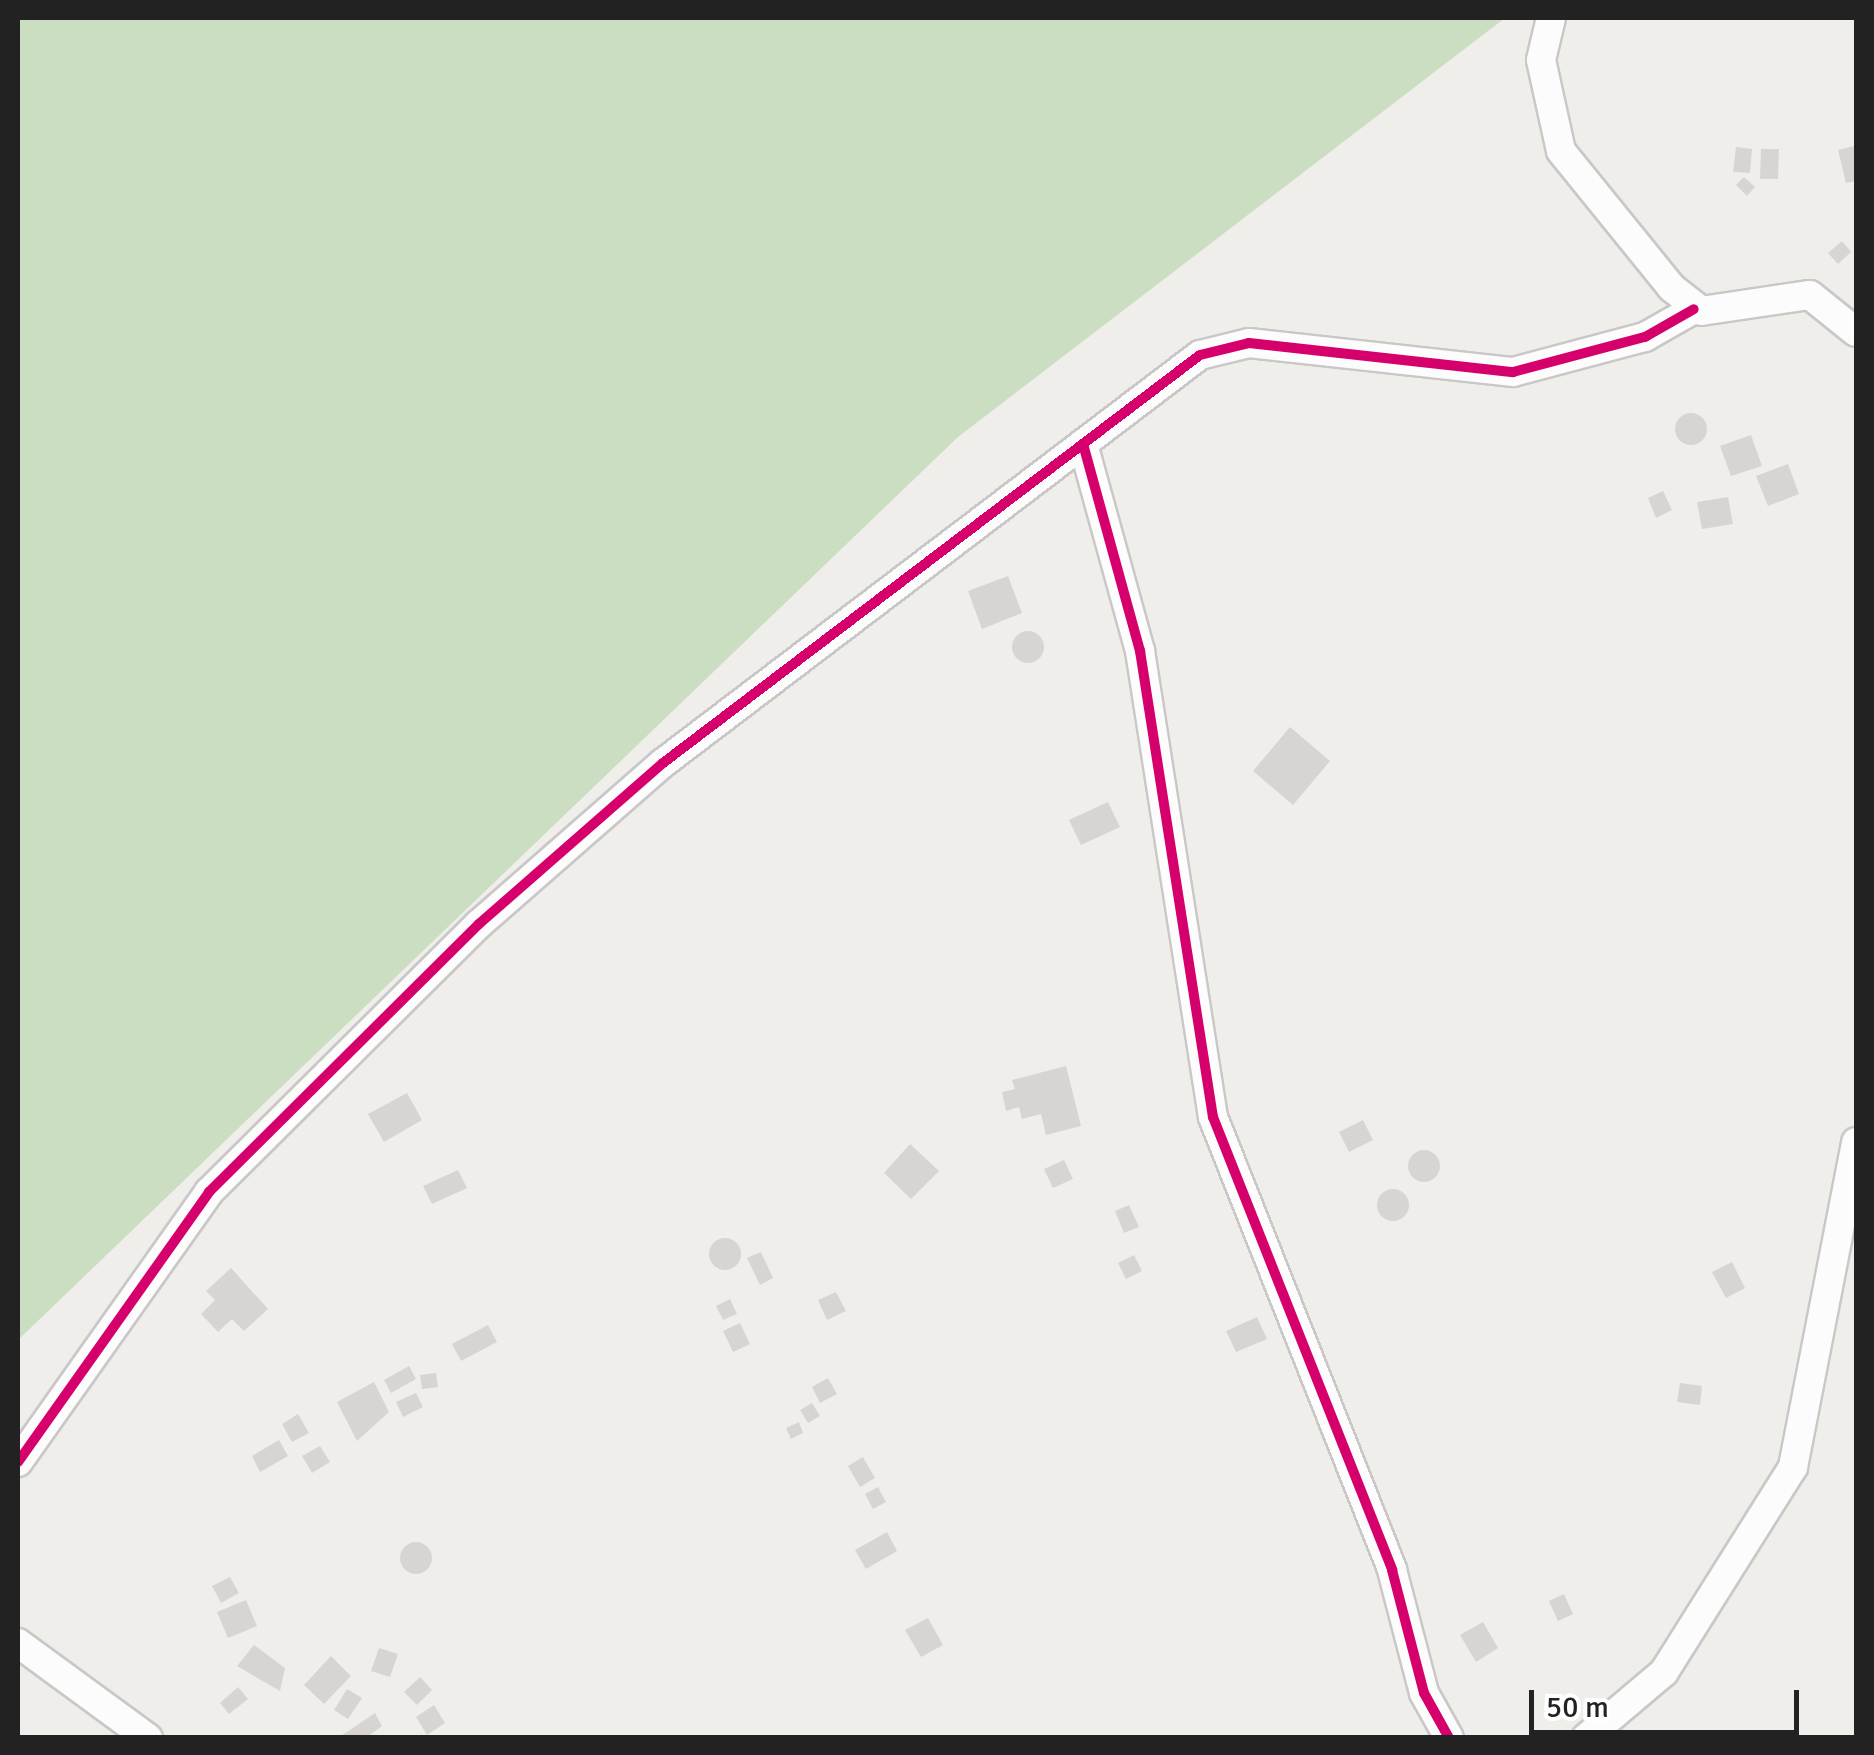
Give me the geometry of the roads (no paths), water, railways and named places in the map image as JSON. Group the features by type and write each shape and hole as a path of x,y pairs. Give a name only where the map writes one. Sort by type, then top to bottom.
{"street":[{"path":"1551,18 1541,60 1561,151 1694,309"},
{"path":"18,1462 209,1192 479,924 664,762 1200,355 1224,346 1513,372 1646,337 1694,309 1810,295 1856,332"},
{"path":"1083,444 1140,650 1213,1117 1392,1570 1424,1693 1449,1738"},
{"path":"1586,1738 1664,1672 1793,1467 1856,1142"},
{"path":"18,1643 148,1738"}]}
